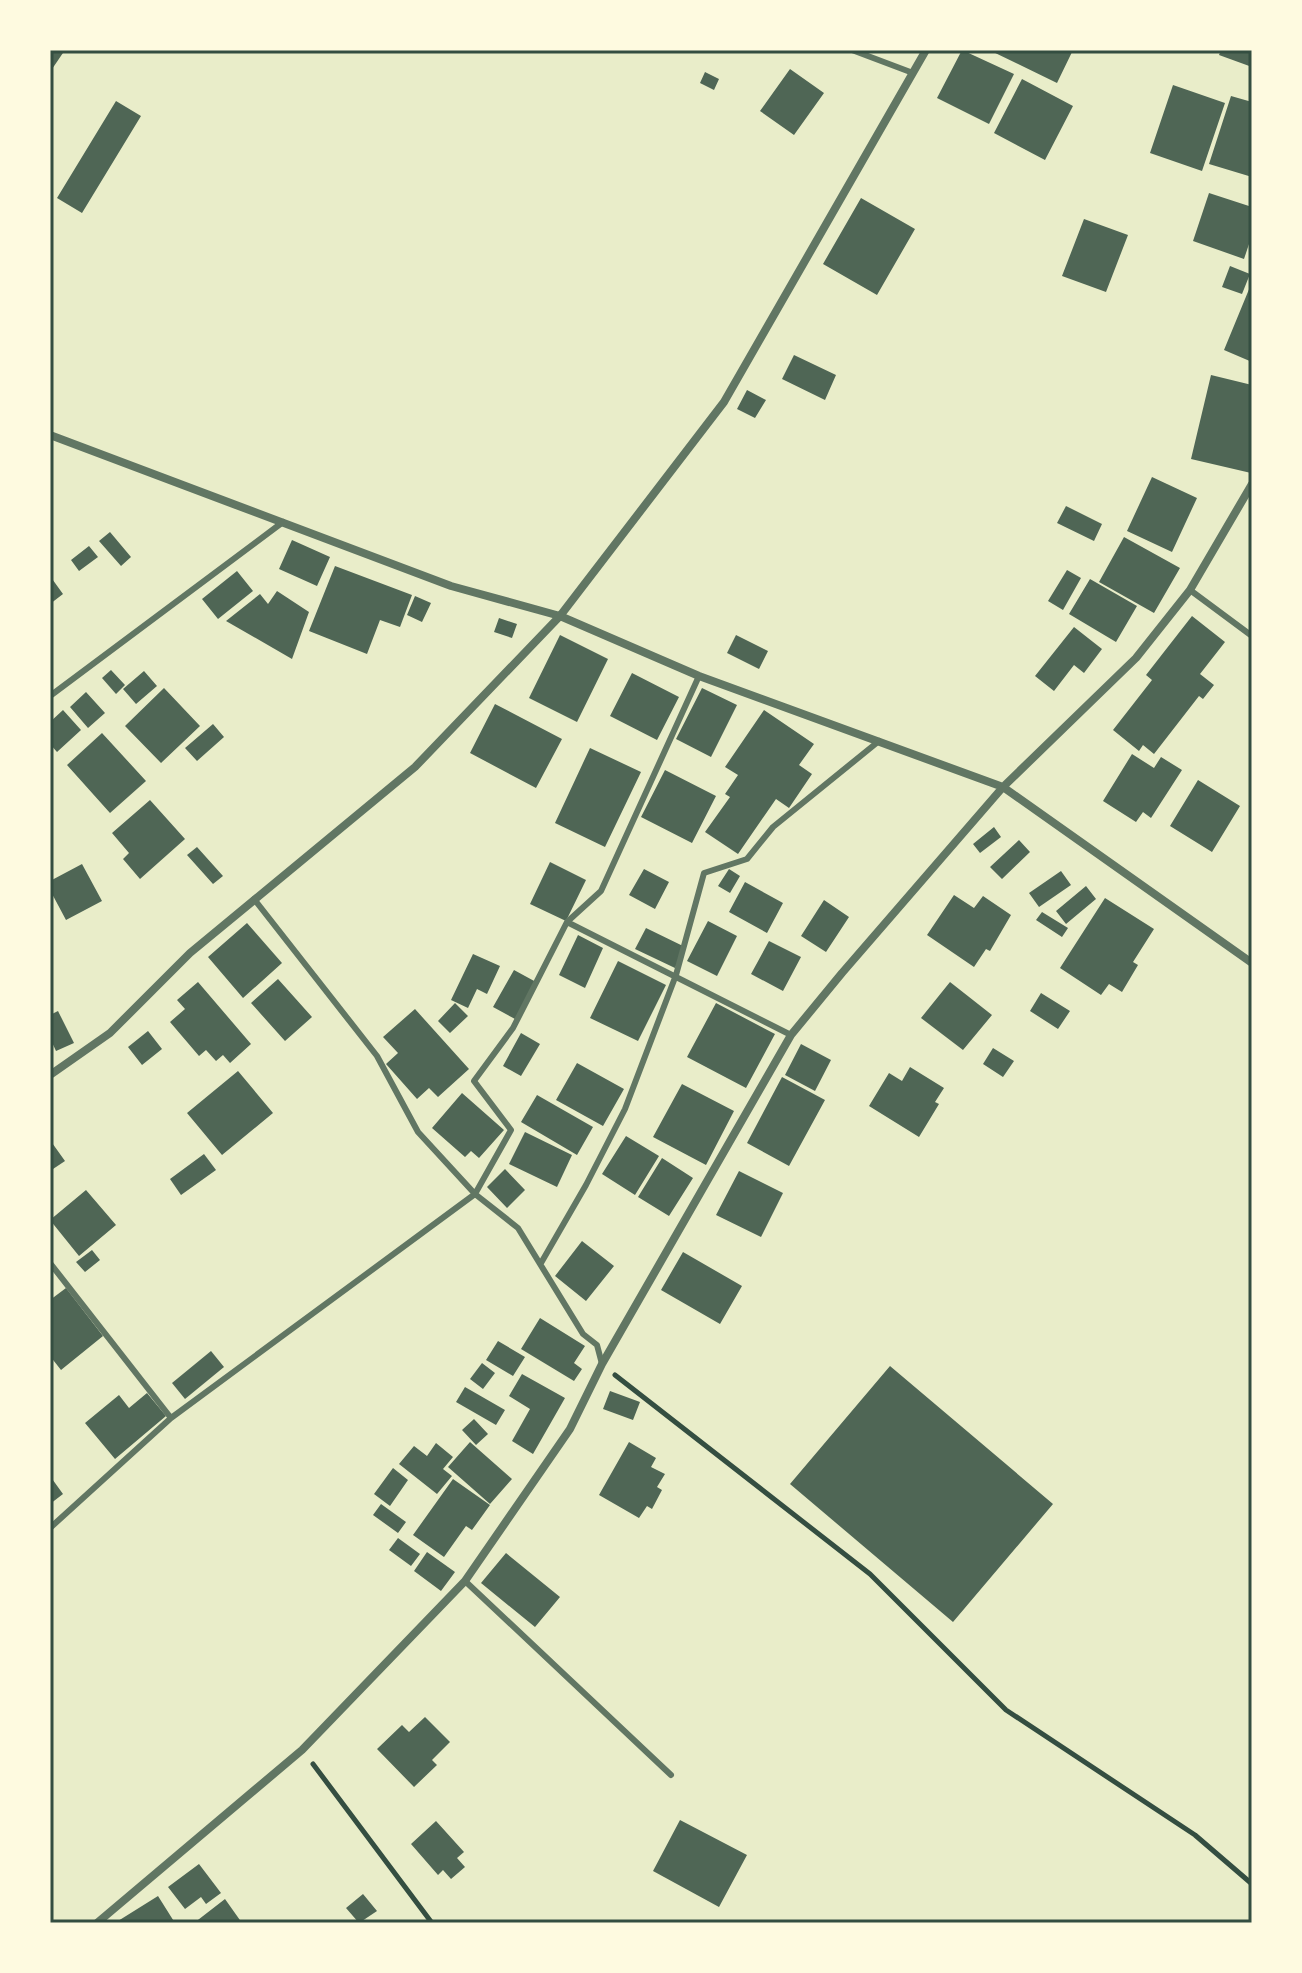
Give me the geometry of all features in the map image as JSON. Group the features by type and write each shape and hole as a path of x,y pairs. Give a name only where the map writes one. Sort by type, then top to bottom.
{"street":[{"path":"50,1075 110,1033 190,953 415,767 560,616 724,402 926,50"},
{"path":"50,435 451,586 560,616 699,676 1003,787 1252,963"},
{"path":"97,1923 302,1750 465,1581 570,1429 602,1364 791,1035 1003,787 1136,658 1190,590 1252,484"}],"lane":[{"path":"852,50 913,73"},
{"path":"50,696 283,522"},
{"path":"1190,590 1252,636"},
{"path":"50,1528 171,1418 475,1194 511,1130 474,1081 513,1028 567,922 601,891 699,676"},
{"path":"541,1263 625,1109 676,975 704,873 747,859 773,827 879,741"},
{"path":"254,899 377,1056 418,1132 475,1194 518,1228 583,1334 597,1345 602,1364"},
{"path":"567,922 791,1035"},
{"path":"50,1263 171,1418"},
{"path":"465,1581 671,1775"}],"path":[{"path":"602,1364 870,1574 1006,1710 1195,1835 1252,1884"},
{"path":"302,1750 432,1923"}],"building":[{"path":"50,50 65,50 50,72"},
{"path":"962,50 1014,74 989,124 937,98"},
{"path":"989,50 1073,50 1057,83"},
{"path":"1221,50 1252,50 1252,67 1219,55"},
{"path":"790,69 824,93 794,135 760,111"},
{"path":"705,72 719,79 714,90 700,83"},
{"path":"1022,79 1073,106 1045,160 994,133"},
{"path":"1173,85 1225,103 1202,171 1150,153"},
{"path":"1231,96 1252,102 1252,177 1209,164"},
{"path":"116,101 141,116 82,213 57,198"},
{"path":"1209,193 1252,207 1252,235 1244,259 1193,241"},
{"path":"861,198 915,229 877,295 823,264"},
{"path":"1084,219 1128,235 1106,292 1062,276"},
{"path":"1230,266 1250,274 1242,294 1222,287"},
{"path":"1252,282 1252,362 1224,350"},
{"path":"794,355 836,375 825,400 782,379"},
{"path":"1211,375 1252,385 1251,473 1191,459"},
{"path":"747,390 766,400 755,418 737,409"},
{"path":"1152,477 1197,498 1172,552 1127,531"},
{"path":"1066,506 1102,524 1094,541 1057,523"},
{"path":"110,532 131,557 121,566 99,541"},
{"path":"1124,537 1180,568 1154,613 1099,582"},
{"path":"292,540 330,557 317,586 279,569"},
{"path":"89,546 98,557 79,571 71,560"},
{"path":"335,566 412,595 400,627 380,620 367,654 309,631"},
{"path":"1067,570 1081,578 1063,610 1048,601"},
{"path":"237,571 253,591 218,619 202,599"},
{"path":"50,576 63,594 50,604"},
{"path":"1090,579 1137,606 1116,642 1069,614"},
{"path":"277,591 309,612 292,659 226,621 260,594 268,604"},
{"path":"415,596 431,603 422,622 407,615"},
{"path":"1192,616 1225,642 1200,674 1214,685 1203,699 1199,696 1154,754 1143,745 1139,751 1113,730 1152,680 1146,675"},
{"path":"499,618 517,624 512,638 494,632"},
{"path":"1074,627 1102,649 1084,673 1074,665 1054,691 1035,676"},
{"path":"560,635 608,659 577,722 529,698"},
{"path":"736,635 768,651 759,669 727,653"},
{"path":"111,670 125,685 116,694 102,678"},
{"path":"144,671 157,686 136,704 123,689"},
{"path":"632,673 679,697 657,740 610,716"},
{"path":"164,688 200,726 161,763 125,726"},
{"path":"702,688 737,705 711,757 676,739"},
{"path":"86,692 105,713 88,728 70,707"},
{"path":"495,704 562,739 536,788 470,753"},
{"path":"63,710 81,730 57,752 50,744 50,722"},
{"path":"764,710 814,744 799,765 812,774 789,808 776,799 738,854 705,832 730,797 725,794 738,775 725,767"},
{"path":"213,724 224,737 197,761 185,748"},
{"path":"102,733 146,781 110,813 67,765"},
{"path":"590,748 641,772 605,847 555,823"},
{"path":"1132,754 1154,768 1161,757 1182,770 1151,818 1143,812 1136,822 1103,801"},
{"path":"665,770 716,796 692,843 641,817"},
{"path":"1198,780 1240,806 1212,852 1170,826"},
{"path":"150,800 185,839 140,879 123,859 129,853 112,833"},
{"path":"994,827 1001,837 980,853 973,844"},
{"path":"1019,840 1030,852 1002,879 990,867"},
{"path":"197,847 223,876 213,884 187,855"},
{"path":"550,862 586,880 566,921 530,904"},
{"path":"82,864 102,901 66,920 50,890 50,881"},
{"path":"644,869 669,882 655,909 629,895"},
{"path":"729,869 740,876 730,893 718,886"},
{"path":"1061,871 1071,885 1039,907 1029,893"},
{"path":"745,882 783,903 767,933 729,912"},
{"path":"1086,886 1096,899 1066,924 1056,911"},
{"path":"954,895 974,908 983,896 1011,915 990,951 986,949 974,967 927,935"},
{"path":"1105,898 1154,929 1133,962 1138,965 1122,992 1109,984 1101,995 1060,968"},
{"path":"824,900 849,917 826,952 801,936"},
{"path":"1042,912 1068,928 1062,937 1036,920"},
{"path":"708,921 737,936 717,976 687,961"},
{"path":"247,923 282,963 243,998 208,957"},
{"path":"646,928 685,947 675,968 635,949"},
{"path":"578,935 603,948 585,988 559,975"},
{"path":"769,941 801,957 783,991 751,974"},
{"path":"473,954 500,966 487,994 477,989 468,1008 451,1000"},
{"path":"618,961 666,985 638,1041 590,1018"},
{"path":"514,970 536,982 515,1019 493,1007"},
{"path":"278,979 312,1017 285,1041 251,1003"},
{"path":"198,982 251,1044 230,1063 223,1055 216,1061 206,1050 199,1056 170,1022 185,1009 177,1000"},
{"path":"950,982 992,1015 963,1050 921,1018"},
{"path":"1041,993 1070,1011 1058,1029 1030,1011"},
{"path":"455,1003 468,1016 450,1033 438,1021"},
{"path":"716,1003 775,1034 746,1088 687,1057"},
{"path":"415,1009 469,1069 438,1097 429,1088 417,1099 386,1064 398,1053 383,1037"},
{"path":"58,1011 74,1043 56,1051 50,1038 50,1015"},
{"path":"148,1031 162,1049 142,1065 128,1047"},
{"path":"521,1033 540,1044 521,1076 503,1066"},
{"path":"801,1044 831,1060 815,1091 785,1075"},
{"path":"993,1048 1014,1061 1003,1077 983,1064"},
{"path":"577,1063 624,1089 603,1126 556,1100"},
{"path":"910,1067 944,1088 935,1102 939,1104 919,1137 869,1106 889,1073 902,1081"},
{"path":"238,1071 273,1113 222,1155 187,1113"},
{"path":"782,1077 825,1100 789,1166 747,1143"},
{"path":"682,1084 734,1111 706,1165 653,1137"},
{"path":"462,1093 504,1130 479,1158 471,1151 465,1157 432,1128"},
{"path":"537,1095 593,1127 577,1155 521,1122"},
{"path":"525,1132 572,1155 557,1187 509,1164"},
{"path":"626,1136 659,1156 635,1195 602,1174"},
{"path":"50,1140 65,1161 50,1171"},
{"path":"204,1154 216,1170 181,1195 170,1179"},
{"path":"662,1158 693,1178 669,1216 638,1197"},
{"path":"505,1169 525,1190 507,1208 487,1187"},
{"path":"739,1171 783,1193 761,1237 716,1215"},
{"path":"86,1190 116,1225 79,1256 50,1220"},
{"path":"582,1241 614,1266 586,1301 555,1276"},
{"path":"92,1250 100,1260 85,1272 76,1262"},
{"path":"683,1252 742,1286 720,1324 661,1290"},
{"path":"66,1288 103,1336 61,1370 50,1356 50,1300"},
{"path":"540,1318 585,1346 574,1363 582,1369 574,1381 521,1349"},
{"path":"498,1341 525,1357 513,1376 486,1360"},
{"path":"211,1351 224,1367 185,1399 172,1383"},
{"path":"482,1363 495,1373 483,1389 470,1379"},
{"path":"890,1366 1053,1504 953,1622 790,1484"},
{"path":"522,1374 565,1398 533,1454 512,1441 530,1409 509,1396"},
{"path":"465,1387 505,1410 496,1425 456,1402"},
{"path":"610,1391 640,1402 633,1420 603,1409"},
{"path":"147,1393 166,1416 115,1459 85,1423 119,1395 129,1408"},
{"path":"474,1419 488,1434 476,1445 462,1430"},
{"path":"470,1442 512,1479 490,1504 448,1467"},
{"path":"629,1442 656,1458 651,1467 665,1474 657,1487 662,1490 652,1509 647,1506 639,1518 599,1495"},
{"path":"436,1443 453,1457 443,1469 452,1476 437,1494 399,1464 414,1446 427,1456"},
{"path":"393,1468 408,1480 390,1506 374,1494"},
{"path":"50,1476 63,1494 50,1504"},
{"path":"453,1479 490,1505 472,1530 466,1526 444,1557 413,1535"},
{"path":"381,1504 406,1522 398,1533 373,1515"},
{"path":"398,1538 420,1554 411,1566 389,1550"},
{"path":"427,1552 455,1572 441,1591 414,1571"},
{"path":"506,1553 560,1597 535,1627 481,1583"},
{"path":"425,1717 450,1742 432,1760 437,1765 414,1787 377,1749 402,1725 409,1732"},
{"path":"680,1820 747,1855 719,1907 653,1871"},
{"path":"436,1821 464,1852 457,1858 465,1867 451,1879 443,1870 438,1875 411,1844"},
{"path":"199,1864 221,1893 206,1904 201,1897 185,1909 168,1887"},
{"path":"363,1894 377,1911 359,1923 346,1908"},
{"path":"158,1896 175,1923 119,1923 118,1921"},
{"path":"225,1899 242,1923 194,1923"}]}
